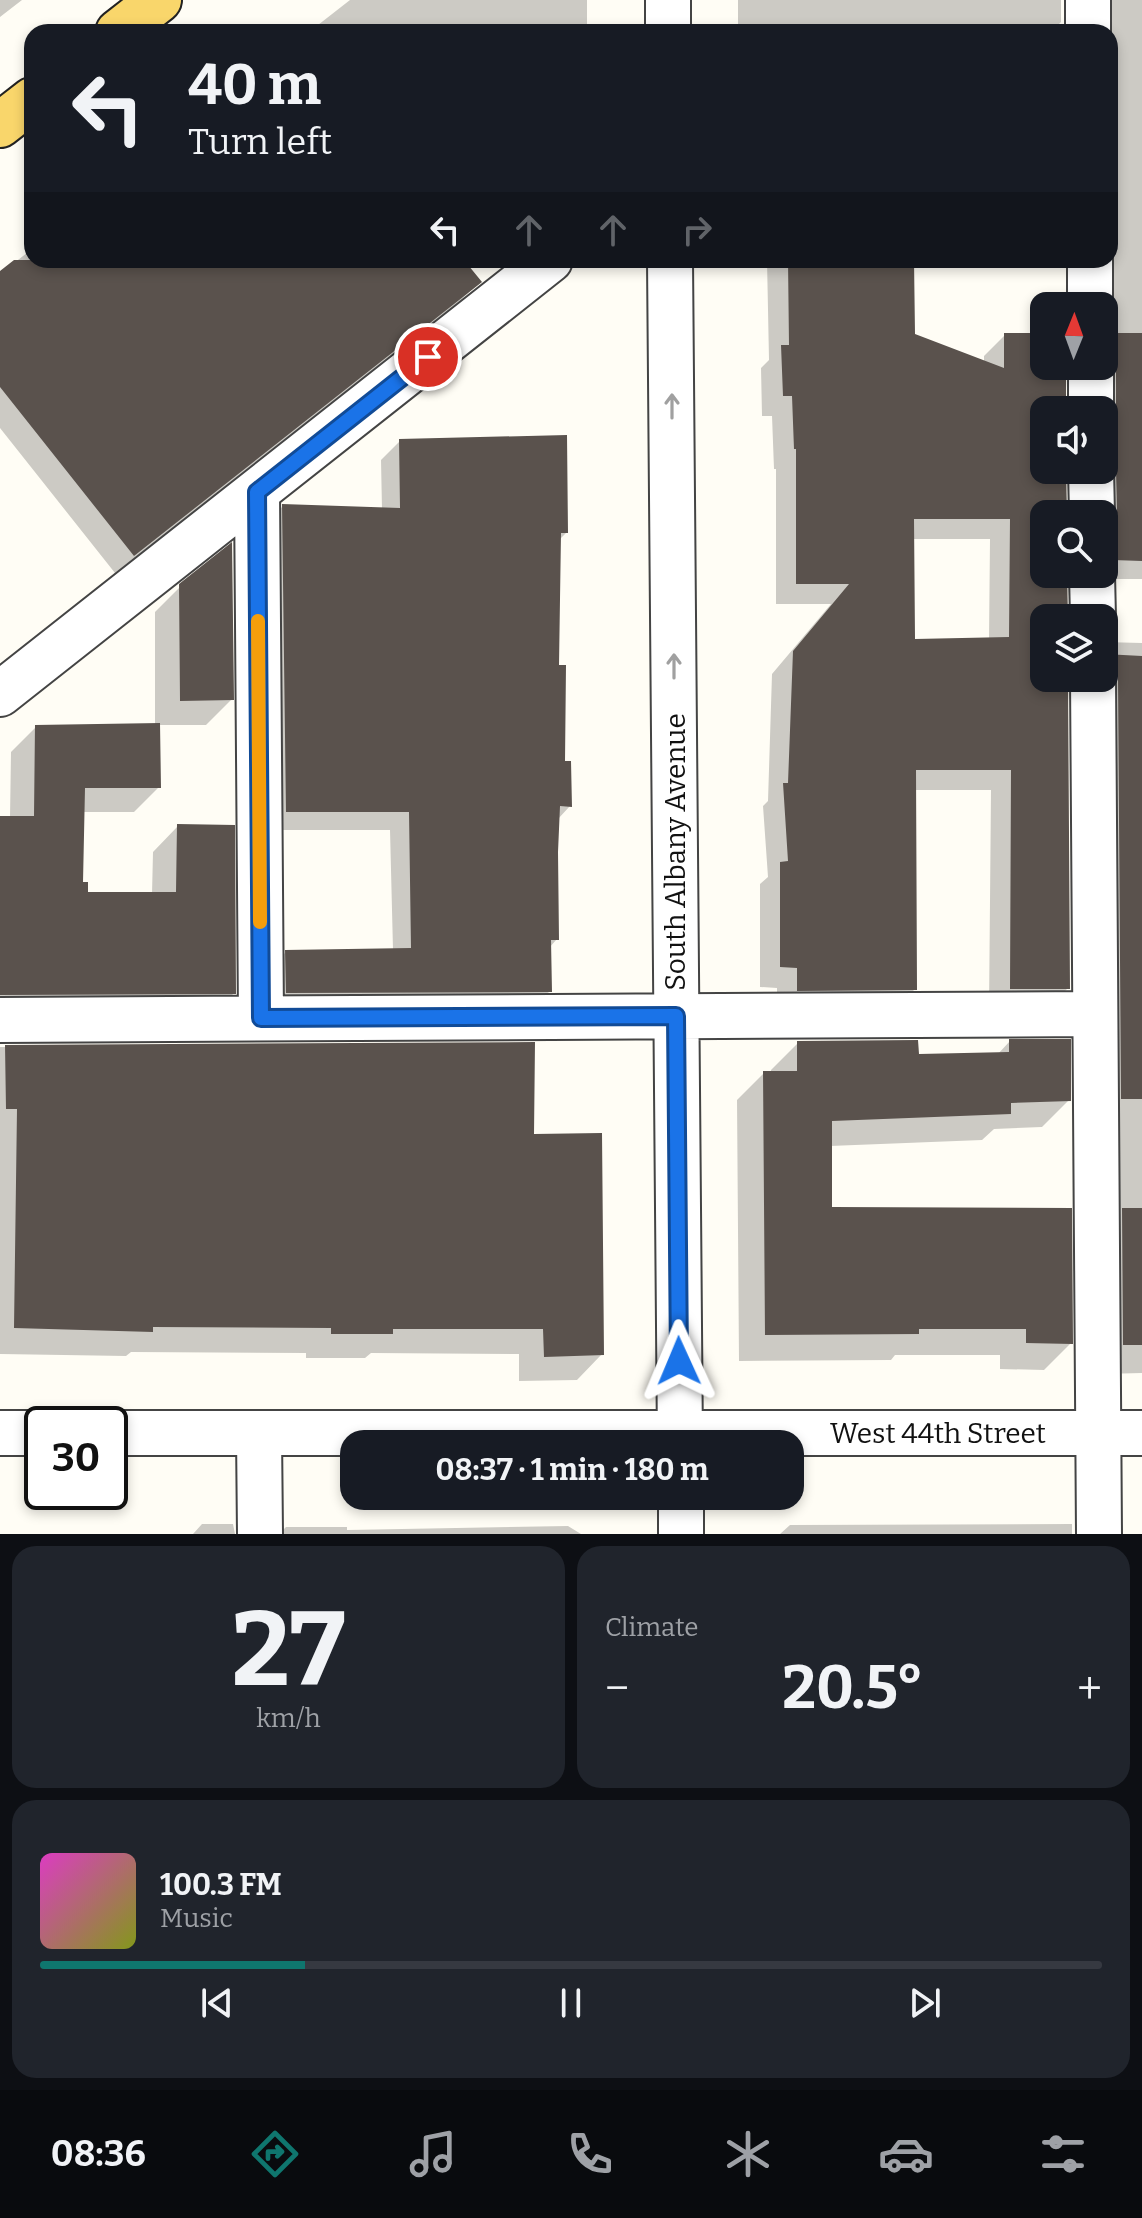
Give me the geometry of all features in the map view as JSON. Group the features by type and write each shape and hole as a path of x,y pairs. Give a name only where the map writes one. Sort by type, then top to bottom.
{"main road":[{"path":"128,24 159,0"},
{"path":"0,125 24,106"}],"street":[{"path":"668,0 668,24"},
{"path":"1088,0 1088,24"},
{"path":"0,694 540,268"},
{"name":"South Albany Avenue","path":"670,268 680,1430"},
{"path":"1090,268 1090,292"},
{"path":"257,492 261,1018"},
{"path":"1093,692 1099,1534"},
{"path":"0,1020 1095,1014"},
{"path":"0,1433 24,1433"},
{"name":"West 44th Street","path":"128,1433 340,1435"},
{"name":"West 44th Street","path":"804,1437 1142,1433"},
{"path":"259,1434 260,1534"},
{"path":"681,1510 681,1534"}],"building":[{"path":"14,260 24,260 24,268 471,268 482,282 134,556 0,387 0,271"},
{"path":"788,268 914,268 915,334 1004,368 1004,333 1030,333 1030,380 1066,380 1066,396 1030,396 1030,484 1066,484 1067,500 1030,500 1030,588 1067,588 1068,604 1030,604 1030,692 1068,692 1070,989 1010,989 1011,770 916,770 917,990 797,991 797,968 780,967 780,862 788,861 783,783 788,783 793,651 849,584 796,584 796,449 792,396 783,396 781,345 789,345","holes":["914,519 1010,519 1009,637 915,639"]},
{"path":"1118,333 1142,333 1142,561 1118,560"},
{"path":"567,435 568,533 561,533 559,665 566,665 565,761 571,761 572,807 560,806 559,940 551,940 552,992 286,993 285,950 411,948 409,812 286,812 282,504 400,508 399,439"},
{"path":"232,542 234,700 180,701 179,584"},
{"path":"1118,655 1142,656 1142,1099 1121,1099"},
{"path":"160,723 161,788 85,788 83,882 88,882 88,892 176,892 177,824 235,825 236,994 0,995 0,816 34,816 35,725"},
{"path":"1009,1039 1071,1039 1071,1101 1011,1103 1011,1114 832,1121 832,1207 1072,1208 1073,1344 1026,1343 1026,1329 919,1329 919,1334 765,1335 763,1071 797,1071 797,1041 918,1040 919,1054 1009,1052"},
{"path":"535,1042 534,1134 602,1133 604,1355 544,1357 543,1329 393,1329 393,1334 331,1334 331,1328 153,1327 153,1332 14,1328 17,1109 6,1109 5,1045"},
{"path":"1122,1208 1142,1208 1142,1345 1123,1345"}],"slow traffic":[{"path":"258,621 260,922"}],"route":[{"path":"428,357 257,492 261,1018 676,1016 679,1361"}]}
